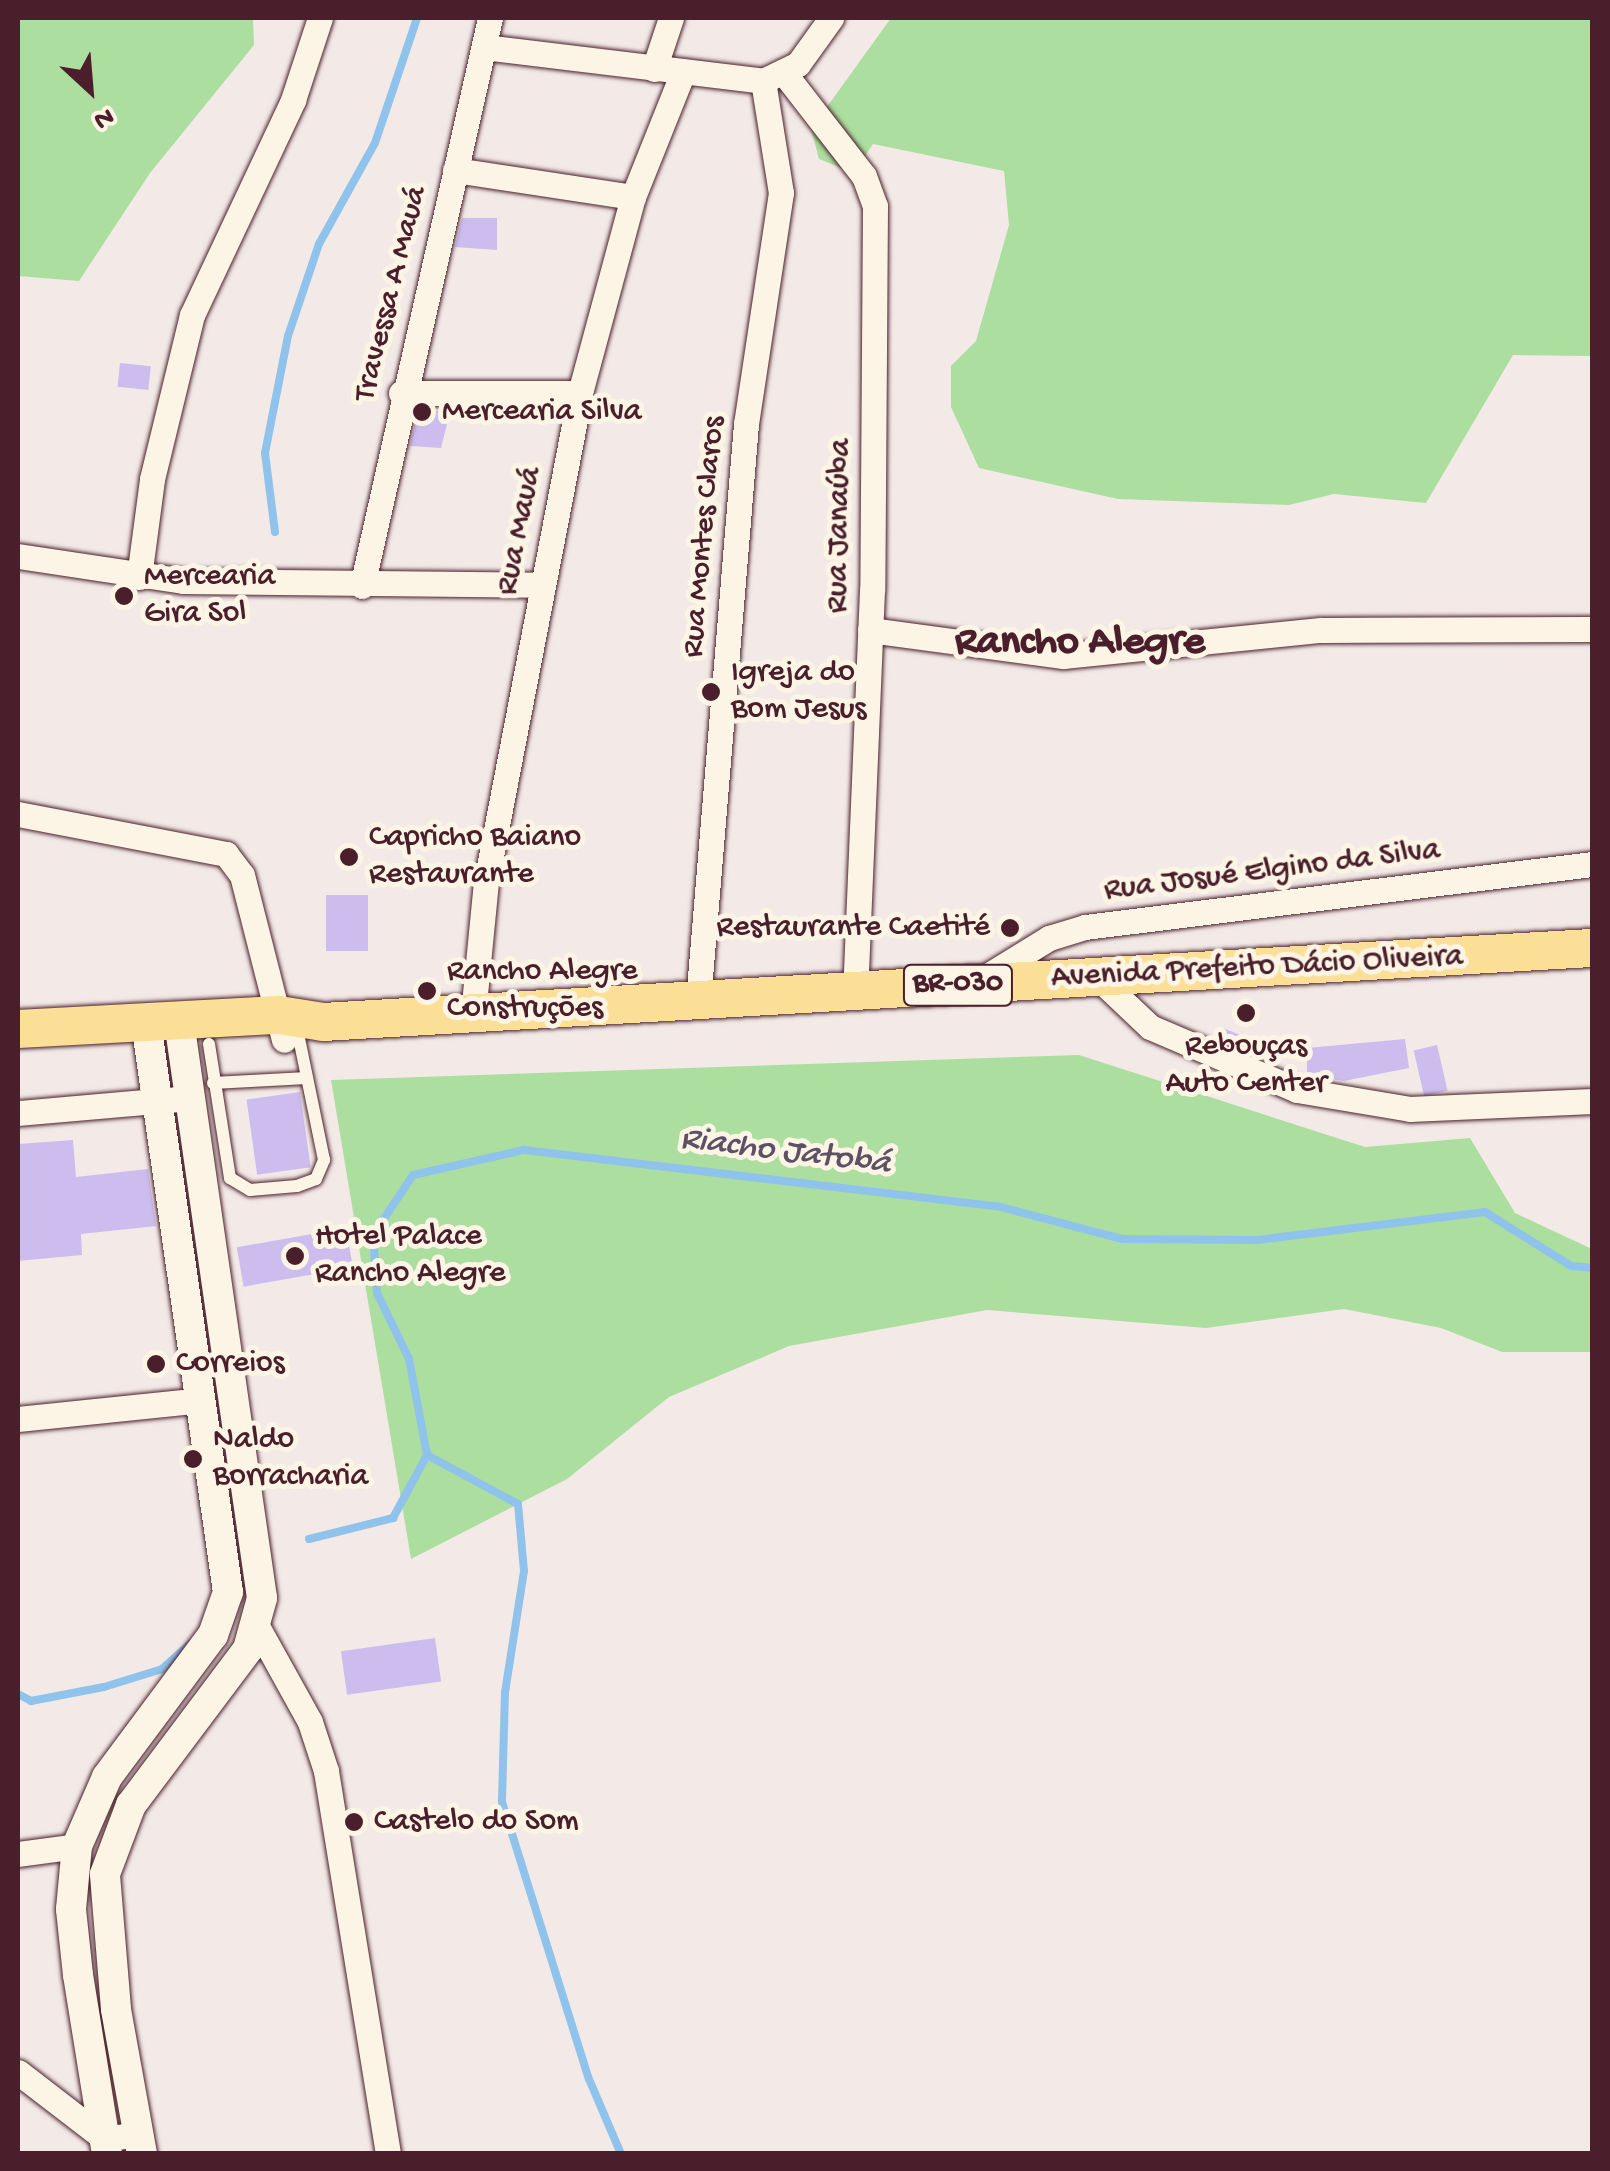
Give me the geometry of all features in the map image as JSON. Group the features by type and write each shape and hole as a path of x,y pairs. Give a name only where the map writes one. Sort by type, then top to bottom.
{"main road":[{"name":"Avenida Prefeito Dácio Oliveira","path":"18,1054 173,1036 473,1014 1094,974 1592,948"},
{"name":"Avenida Prefeito Dácio Oliveira","path":"18,1029 173,1036"}],"street":[{"path":"139,577 156,460 192,316 292,100 320,18"},
{"name":"Travessa A Mauá","path":"362,586 401,393 490,18"},
{"path":"654,69 671,18"},
{"path":"484,47 682,72 774,76 831,18"},
{"name":"Rua Mauá","path":"473,1014 486,882 580,393 633,198 682,72"},
{"name":"Rua Janaúba","path":"774,76 864,176 878,243 870,630 855,991"},
{"name":"Rua Montes Claros","path":"698,1002 746,424 782,193 774,76"},
{"path":"455,170 633,198"},
{"path":"401,393 580,393"},
{"path":"18,556 139,577 362,586 542,585"},
{"path":"870,630 1063,656 1321,630 1592,629"},
{"path":"18,814 226,854 242,875 296,1028"},
{"name":"Rua Josué Elgino da Silva","path":"973,984 1050,938 1085,927 1592,864"},
{"path":"1094,974 1150,1027 1297,1090 1410,1109 1592,1101"},
{"path":"18,2072 106,2146 140,2144 116,2009 105,1874 131,1805 258,1628 261,1579 230,1355 202,1090 173,1036"},
{"path":"106,2146 73,1925 77,1846 107,1777 213,1635 228,1592 159,1100 173,1036"},
{"path":"18,1113 159,1100 202,1090"},
{"path":"196,1363 230,1355"},
{"path":"18,1419 202,1400"},
{"path":"258,1628 310,1722 326,1771 388,2154"},
{"path":"18,1854 77,1846"}],"lane":[{"path":"296,1028 307,1078 324,1160 316,1179 250,1190 230,1178 202,1090 307,1078"},
{"path":"228,1592 258,1628"}],"green space":[{"path":"18,18 253,18 254,45 150,173 79,281 18,276"},
{"path":"891,18 1592,18 1592,356 1513,355 1426,503 1334,494 1289,505 1118,499 979,468 951,407 951,366 976,341 1009,225 1004,171 873,144 854,173 819,159 811,129"},
{"path":"1079,1055 1365,1147 1470,1138 1515,1213 1592,1249 1592,1352 1502,1352 1441,1328 1344,1309 1206,1328 987,1310 789,1346 669,1397 567,1479 411,1559 331,1080"}],"building":[{"path":"462,218 497,218 497,250 455,247"},
{"path":"120,363 151,366 148,390 117,387"},
{"path":"418,409 450,412 441,448 410,446"},
{"path":"326,895 368,895 368,951 326,951"},
{"path":"1223,1028 1263,1044 1258,1055 1219,1039"},
{"path":"1405,1039 1409,1068 1344,1081 1307,1075 1307,1048"},
{"path":"1437,1045 1448,1091 1424,1096 1414,1050"},
{"path":"300,1092 311,1167 257,1175 247,1100"},
{"path":"73,1140 76,1177 148,1169 156,1226 81,1234 82,1255 18,1261 18,1144"},
{"path":"346,1228 353,1267 244,1287 237,1247"},
{"path":"435,1638 441,1682 347,1695 341,1651"}],"waterway":[{"path":"275,532 265,453 288,336 319,244 375,143 417,18"},
{"name":"Riacho Jatobá","path":"309,1539 393,1518 427,1455 409,1359 377,1293 373,1235 413,1175 524,1150 997,1206 1122,1239 1257,1240 1485,1212 1571,1266 1592,1268"},
{"path":"427,1455 518,1504 524,1571 505,1692 502,1802 589,2079 621,2154"},
{"name":"Riacho Jatobá","path":"18,1694 31,1701 104,1687 162,1669 191,1643"}],"place":[{"name":"Mercearia Silva","path":"422,412"},
{"name":"Mercearia Gira Sol","path":"124,596"},
{"name":"Igreja do Bom Jesus","path":"711,692"},
{"name":"Capricho Baiano Restaurante","path":"349,857"},
{"name":"Restaurante Caetité","path":"1010,928"},
{"name":"Rancho Alegre Construções","path":"427,991"},
{"name":"Rebouças Auto Center","path":"1246,1013"},
{"name":"Hotel Palace Rancho Alegre","path":"295,1256"},
{"name":"Correios","path":"156,1364"},
{"name":"Naldo Borracharia","path":"193,1459"},
{"name":"Castelo do Som","path":"354,1822"}],"district":[{"name":"Rancho Alegre","path":"1080,644"}]}
